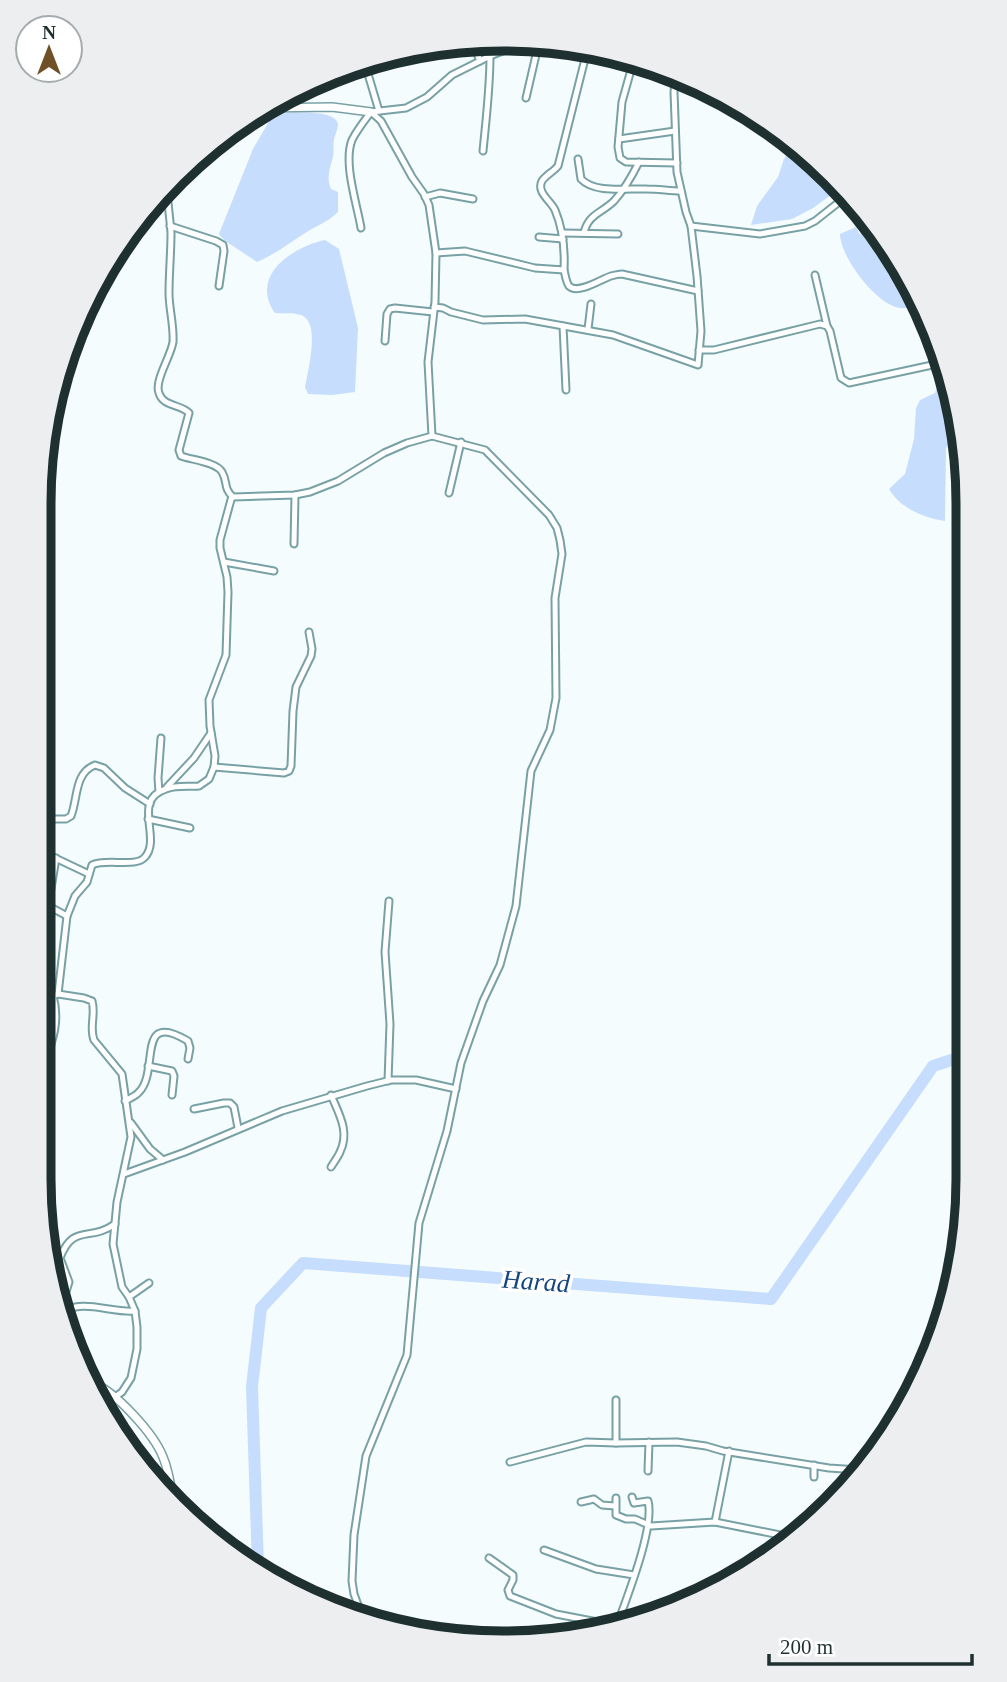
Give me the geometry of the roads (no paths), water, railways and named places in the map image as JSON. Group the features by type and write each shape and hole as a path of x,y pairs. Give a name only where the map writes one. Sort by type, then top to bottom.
{"street":[{"path":"283,108 332,107 375,112 406,108 421,101 452,75 503,51"},
{"path":"476,52 480,61"},
{"path":"526,99 537,52"},
{"path":"484,151 490,56"},
{"path":"585,58 558,166 541,184 541,190 555,209 563,236 567,284 574,289 584,288 613,275 622,274 698,290"},
{"path":"631,69 622,102 619,139 621,160 677,163"},
{"path":"368,72 375,112 429,205 436,253 434,310 428,362 432,436"},
{"path":"385,341 387,314 390,309 443,308 483,320 525,318 588,329 698,365 701,331 698,290 691,226 681,191 677,163 675,84"},
{"path":"361,228 350,151 358,129 375,112"},
{"path":"619,139 675,131"},
{"path":"578,159 584,183 590,185 622,190 681,191"},
{"path":"584,233 590,218 613,202 629,182 639,162"},
{"path":"425,197 440,192 473,199"},
{"path":"167,201 173,340 158,387 159,396 165,402 189,413 179,450 181,456 218,467 224,477 227,491 233,497 295,495 318,490 338,481 384,453 407,443 432,436 461,442 485,450 549,515 557,528 562,554 555,598 556,698 550,730 531,771 516,906 500,965 483,1001 461,1063 447,1131 419,1223 407,1356 366,1456 354,1535 352,1581 359,1607"},
{"path":"691,226 760,234 805,226 840,201"},
{"path":"170,226 222,245 224,251 219,286"},
{"path":"539,237 584,233 618,234"},
{"path":"436,253 465,251 535,268 564,270"},
{"path":"815,275 841,378 849,383 934,365"},
{"path":"588,329 591,304"},
{"path":"699,351 714,350 820,324 827,326"},
{"path":"563,326 566,390"},
{"path":"449,493 461,442"},
{"path":"294,544 295,495"},
{"path":"162,790 204,784 214,767 209,700 226,655 228,592 220,540 232,496"},
{"path":"224,562 274,571"},
{"path":"214,767 284,773 289,771 296,687 311,656 309,632"},
{"path":"51,1045 57,1021 56,995 67,916 75,896 87,881 95,863 136,862 145,858 150,843 148,819 153,798 194,758 211,733"},
{"path":"161,738 158,778 162,790"},
{"path":"51,819 66,819 71,816 81,778 85,770 95,765 104,768 125,788 150,804"},
{"path":"148,819 190,828"},
{"path":"51,856 89,874"},
{"path":"51,889 56,858"},
{"path":"388,1081 390,1024 385,952 389,901"},
{"path":"51,908 67,916"},
{"path":"51,994 92,1001 94,1040 122,1074 130,1144 117,1202 113,1244 122,1287 135,1311 137,1349 131,1378 116,1397"},
{"path":"125,1101 142,1090 155,1036 161,1032 178,1035 188,1041 188,1059"},
{"path":"148,1066 172,1071 172,1095"},
{"path":"124,1174 282,1111 388,1081 416,1080 456,1089"},
{"path":"331,1096 344,1130 341,1152 331,1167"},
{"path":"194,1109 230,1103 234,1107 238,1128"},
{"path":"129,1121 150,1149 163,1160"},
{"path":"66,1295 69,1282 60,1258 64,1247 79,1234 97,1233 115,1224"},
{"path":"129,1297 149,1283"},
{"path":"70,1308 80,1305 122,1312 135,1311"},
{"path":"102,1388 116,1397 142,1425 163,1456 169,1484"},
{"path":"615,1443 616,1400"},
{"path":"510,1462 586,1442 677,1442 850,1469"},
{"path":"648,1471 649,1442"},
{"path":"715,1522 729,1451"},
{"path":"814,1465 814,1477"},
{"path":"618,1617 649,1525 648,1501 634,1503 632,1497"},
{"path":"615,1498 616,1515 649,1525 715,1522 782,1535"},
{"path":"581,1502 594,1499 602,1505 615,1506"},
{"path":"544,1550 596,1569 634,1575"},
{"path":"489,1558 513,1575 508,1590 510,1596 556,1614 597,1622"}],"water":[{"path":"281,113 322,114 335,119 338,124 329,177 331,189 338,192 338,212 257,262 219,234 253,149 271,118"},
{"path":"789,152 833,193 792,219 751,225 757,206 778,177"},
{"path":"862,226 896,277 912,306 900,308 891,305 870,289 861,278 846,254 840,234 856,227 860,235"},
{"path":"325,240 339,249 358,328 355,392 332,395 308,394 305,387 310,359 311,328 303,316 275,313 268,300 267,287 271,275 288,256"},
{"path":"939,380 951,438 946,449 945,521 913,511 899,502 889,489 905,474 914,439 916,408 920,400 935,393"}],"waterway":[{"name":"Harad","path":"258,1559 252,1387 261,1308 303,1263 771,1299 933,1066 956,1059"}]}
